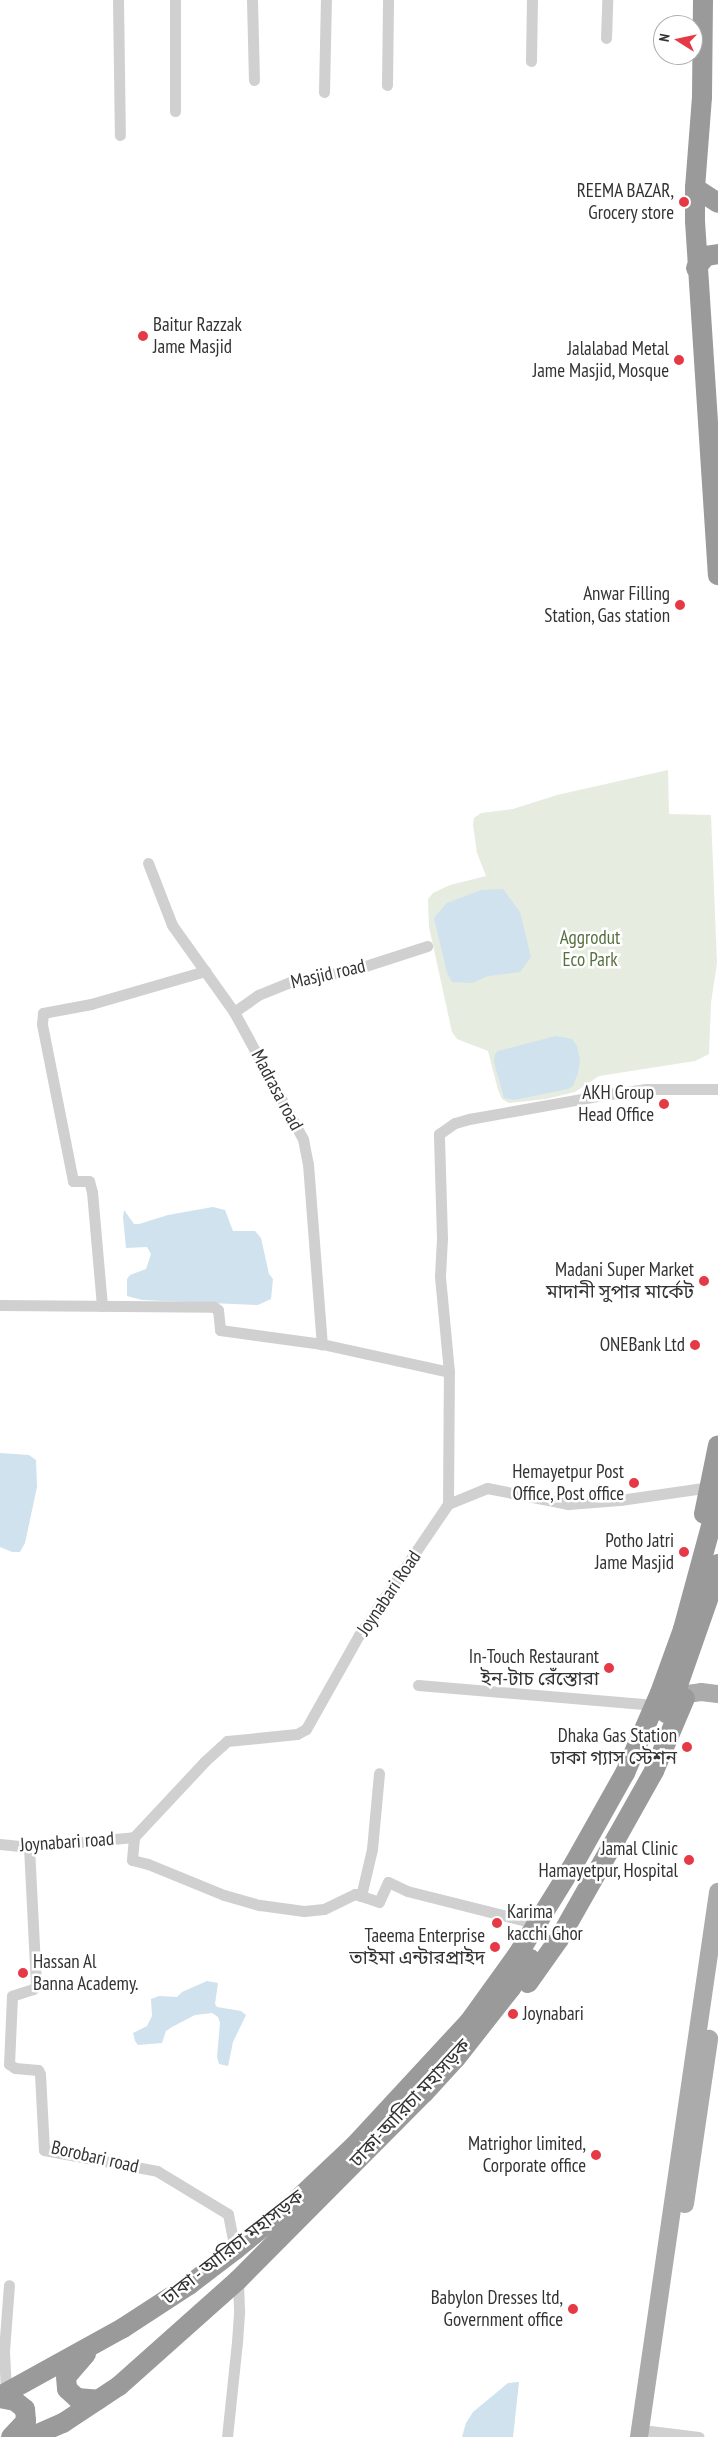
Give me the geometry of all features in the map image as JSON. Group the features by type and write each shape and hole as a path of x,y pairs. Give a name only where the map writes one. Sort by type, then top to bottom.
{"highway":[{"path":"703,0 702,98 695,188 696,268 718,574"},
{"path":"695,188 718,203"},
{"path":"696,268 706,256 718,254"},
{"path":"718,1445 714,1494 679,1610 643,1704 597,1798 526,1920 488,1978 428,2054 420,2087 450,2080 479,2051 559,1939 654,1771 687,1694 718,1607"},
{"name":"ঢাকা-আরিচা মহাসড়ক","path":"31,2437 63,2423 119,2386 238,2280 420,2087 469,2022 518,1954 575,1862 625,1773 660,1693 682,1630 714,1494"},
{"name":"ঢাকা-আরিচা মহাসড়ক","path":"420,2087 456,2058 511,1988 568,1896 632,1786 677,1688 711,1591 718,1564"},
{"name":"ঢাকা - আরিচা মহাসড়ক","path":"2,2395 96,2344 189,2286 300,2196 355,2144 420,2087"},
{"path":"96,2344 71,2370 65,2383 71,2395 85,2400 98,2400"},
{"path":"2,2395 15,2400 26,2409 26,2421 11,2437"}],"main road":[{"path":"687,1694 701,1692 718,1694"},
{"path":"646,2435 718,1892"},
{"path":"646,2435 698,2126 718,1969"}],"street":[{"path":"118,0 120,135"},
{"path":"175,0 175,111"},
{"path":"252,0 254,80"},
{"path":"324,92 326,0"},
{"path":"387,85 388,0"},
{"path":"531,61 532,0"},
{"path":"606,38 607,0"},
{"name":"Madrasa road","path":"148,863 172,925 234,1012 303,1139 308,1164 322,1344"},
{"name":"Masjid road","path":"234,1012 258,996 292,981 353,970 427,946"},
{"path":"102,1306 92,1192 89,1181 73,1181 42,1024 43,1013 91,1004 205,971"},
{"path":"714,1494 568,1504 487,1488 448,1504 449,1372 440,1276 442,1238 438,1140 441,1132 455,1123 469,1119 645,1089 718,1088"},
{"path":"0,1305 214,1307 218,1310 220,1330 322,1344 449,1372"},
{"name":"Joynabari Road","path":"134,1837 205,1761 227,1741 297,1734 306,1729 359,1635 448,1504"},
{"path":"418,1685 643,1704"},
{"path":"358,1895 372,1850 379,1774"},
{"path":"134,1837 132,1860 148,1864 224,1894 260,1905 304,1911 324,1909 358,1895 379,1902 388,1882 407,1891 526,1920"},
{"name":"Joynabari road","path":"0,1844 29,1847 134,1837"},
{"name":"Borobari road","path":"29,1847 36,1986 33,1989 12,1996 9,2064 15,2068 38,2070 40,2074 44,2150 157,2171 228,2214 235,2250"},
{"path":"227,2437 240,2310 238,2280"},
{"path":"2,2395 9,2285"},
{"path":"646,2435 699,2437"}],"green space":[{"name":"Aggrodut Eco Park","path":"668,770 669,814 711,815 717,963 711,1003 709,1054 695,1061 599,1076 575,1092 546,1099 509,1103 502,1099 498,1090 488,1051 457,1039 452,1032 429,927 428,899 433,893 450,885 486,876 477,853 473,825 474,818 481,813 513,809 557,795"}],"water":[{"path":"503,889 520,912 531,957 520,972 488,976 472,983 452,982 447,973 434,918 447,903 481,890"},
{"path":"556,1036 572,1039 577,1046 580,1060 573,1086 568,1089 514,1100 504,1098 494,1062 495,1054 498,1051"},
{"path":"213,1207 225,1210 233,1231 255,1231 261,1238 269,1274 273,1279 271,1299 258,1305 142,1300 127,1296 127,1279 130,1275 146,1269 151,1254 147,1247 126,1248 124,1210 134,1224 139,1224 168,1215"},
{"path":"0,1453 29,1455 36,1460 37,1487 25,1543 20,1552 12,1552 0,1547"},
{"path":"207,1981 218,1983 215,2004 217,2007 241,2011 246,2015 233,2042 228,2066 219,2064 217,2057 220,2023 218,2017 212,2013 195,2015 172,2027 166,2031 162,2043 138,2045 133,2033 147,2026 152,2016 151,1999 159,1996 177,1997 182,1992"},
{"path":"519,2382 513,2437 462,2437 466,2423 473,2412 508,2383"}],"place":[{"name":"REEMA BAZAR, Grocery store","path":"684,202"},
{"name":"Baitur Razzak Jame Masjid","path":"143,336"},
{"name":"Jalalabad Metal Jame Masjid, Mosque","path":"679,360"},
{"name":"Anwar Filling Station, Gas station","path":"680,605"},
{"name":"AKH Group Head Office","path":"664,1104"},
{"name":"Madani Super Market মাদানী সুপার মার্কেট","path":"704,1281"},
{"name":"ONEBank Ltd","path":"695,1345"},
{"name":"Hemayetpur Post Office, Post office","path":"634,1483"},
{"name":"Potho Jatri Jame Masjid","path":"684,1552"},
{"name":"In-Touch Restaurant ইন-টাচ রেঁস্তোরা","path":"609,1668"},
{"name":"Dhaka Gas Station ঢাকা গ্যাস স্টেশন","path":"687,1747"},
{"name":"Jamal Clinic Hamayetpur, Hospital","path":"689,1860"},
{"name":"Karima kacchi Ghor","path":"497,1923"},
{"name":"Taeema Enterprise তাইমা এন্টারপ্রাইদ","path":"495,1947"},
{"name":"Hassan Al Banna Academy.","path":"23,1973"},
{"name":"Joynabari","path":"513,2014"},
{"name":"Matrighor limited, Corporate office","path":"596,2155"},
{"name":"Babylon Dresses ltd, Government office","path":"573,2309"}]}
